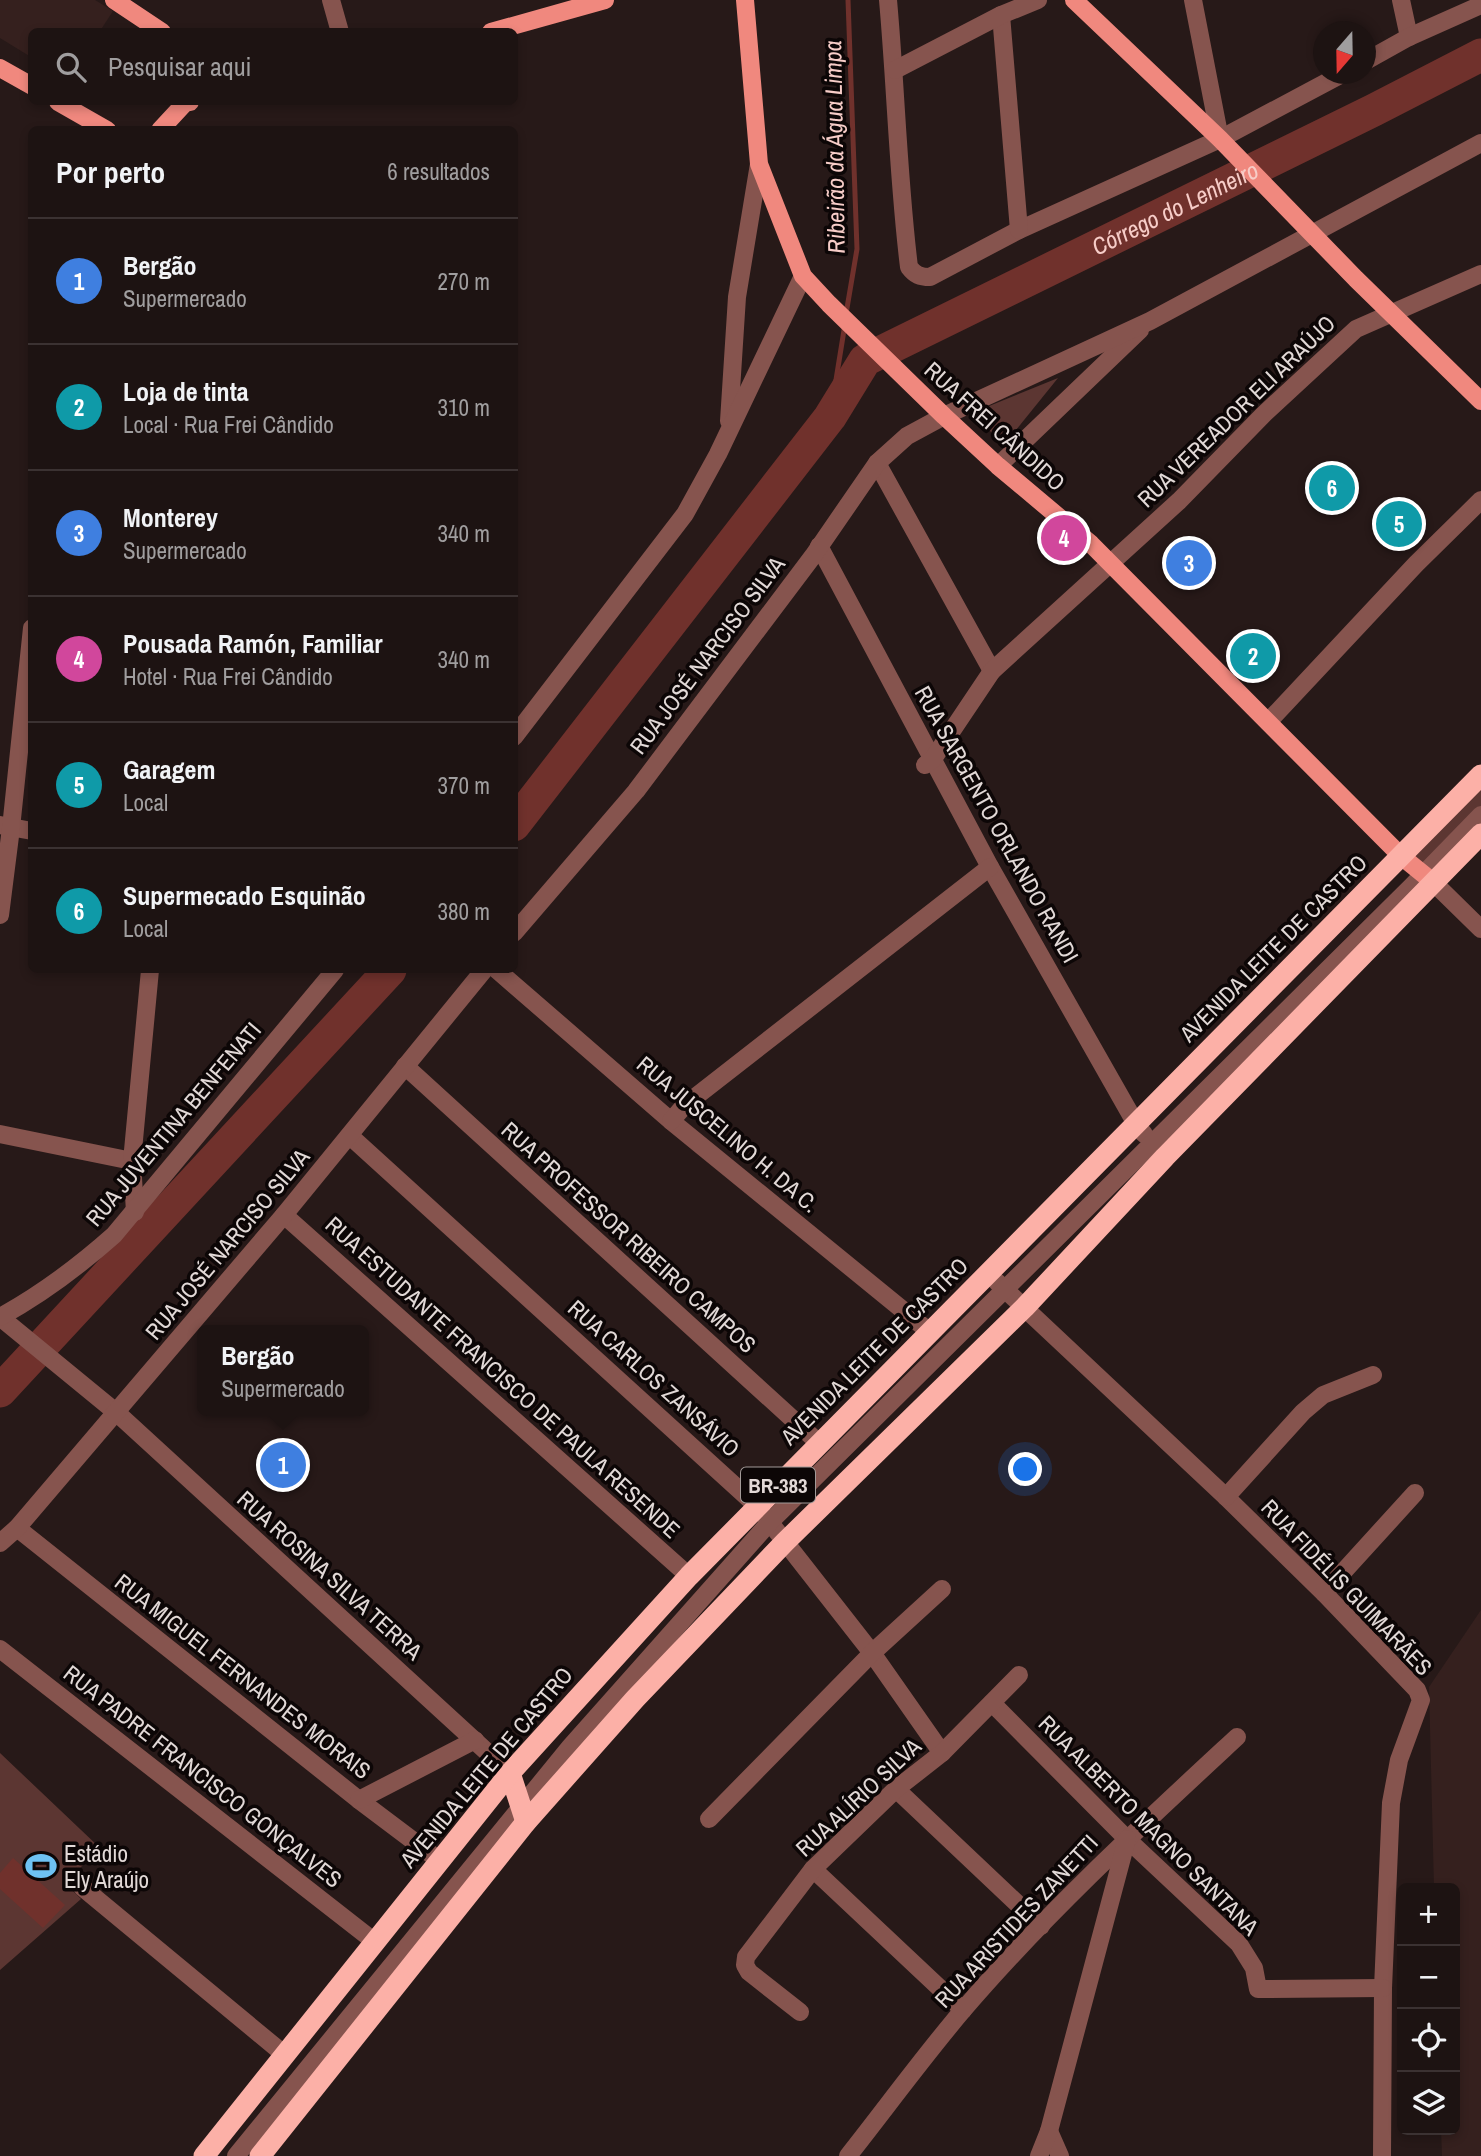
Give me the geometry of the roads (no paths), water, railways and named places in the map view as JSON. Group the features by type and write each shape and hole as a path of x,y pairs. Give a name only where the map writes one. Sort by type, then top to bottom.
{"highway":[{"name":"AVENIDA LEITE DE CASTRO","path":"204,2156 510,1773 689,1576 763,1514 820,1444 1481,775"},
{"name":"BR-383","path":"260,2156 523,1814 785,1542 1025,1307 1155,1154 1428,879 1481,834"},
{"path":"510,1773 523,1814"}],"main road":[{"path":"114,0 156,28"},
{"path":"505,28 605,0"},
{"name":"RUA FREI CÂNDIDO","path":"745,0 759,164 803,276 944,416 998,466 1091,544 1401,856 1428,879"},
{"path":"1074,0 1226,146 1481,401"},
{"path":"0,68 28,84"},
{"path":"63,105 100,126"},
{"path":"164,126 184,105"}],"street":[{"path":"331,0 339,28"},
{"path":"888,0 895,70 901,206 909,267 915,274 930,277 1019,230 1226,146 1326,84"},
{"path":"895,70 1001,15 1038,0"},
{"path":"1193,0 1226,146"},
{"path":"1401,0 1409,37"},
{"path":"1376,55 1409,37 1481,5"},
{"path":"1001,15 1019,230"},
{"path":"998,466 1150,321 1481,143"},
{"path":"729,431 737,298 759,164"},
{"name":"RUA VEREADOR ELI ARAÚJO","path":"929,762 992,671 1179,501 1264,414 1356,329 1481,274"},
{"path":"518,732 685,514 729,431 803,276"},
{"name":"RUA JOSÉ NARCISO SILVA","path":"518,928 636,791 816,551 877,463 907,436 944,416 1150,321"},
{"path":"877,463 992,671"},
{"path":"1268,722 1416,564 1481,500"},
{"name":"RUA SARGENTO ORLANDO RANDI","path":"816,551 987,870 1132,1127 1155,1154"},
{"path":"0,915 6,826 28,658"},
{"path":"1428,879 1481,815"},
{"path":"6,826 28,830"},
{"path":"671,1121 685,1105 987,870"},
{"name":"RUA FREI CÂNDIDO","path":"1428,879 1481,929"},
{"path":"135,1212 132,1161 150,973"},
{"name":"RUA JUVENTINA BENFENATI","path":"0,1317 72,1272 114,1235 333,973"},
{"name":"RUA JOSÉ NARCISO SILVA","path":"0,1543 17,1528 117,1413 350,1136 482,973"},
{"name":"RUA JUSCELINO H. DA C.","path":"500,973 671,1121 931,1333"},
{"name":"RUA PROFESSOR RIBEIRO CAMPOS","path":"405,1066 820,1444"},
{"path":"0,1134 132,1161"},
{"name":"RUA CARLOS ZANSÁVIO","path":"350,1136 763,1514 872,1653 942,1753"},
{"path":"236,2156 523,1814 570,1747 763,1514 1155,1154"},
{"name":"RUA ESTUDANTE FRANCISCO DE PAULA RESENDE","path":"284,1215 689,1576"},
{"name":"RUA FIDÉLIS GUIMARÃES","path":"989,1273 1226,1497 1324,1593 1417,1690 1420,1700 1399,1760 1391,1803 1383,1988 1381,2156"},
{"name":"RUA ROSINA SILVA TERRA","path":"0,1317 117,1413 510,1773"},
{"path":"1226,1497 1303,1412 1323,1395 1373,1375"},
{"path":"1324,1593 1415,1493"},
{"name":"RUA MIGUEL FERNANDES MORAIS","path":"17,1528 359,1800 440,1861"},
{"path":"709,1819 872,1653 942,1588"},
{"name":"RUA PADRE FRANCISCO GONÇALVES","path":"0,1650 375,1942"},
{"name":"RUA ALÍRIO SILVA","path":"800,2012 749,1972 745,1965 747,1957 813,1869 896,1789 942,1753 1019,1675"},
{"name":"RUA ALBERTO MAGNO SANTANA","path":"992,1703 1127,1839 1239,1944 1254,1968 1258,1989 1383,1988"},
{"name":"RUA ARISTIDES ZANETTI","path":"848,2156 963,2010 1127,1839 1237,1737"},
{"path":"359,1800 475,1741"},
{"path":"896,1789 1041,1926"},
{"path":"1039,2156 1049,2132 1127,1839"},
{"path":"813,1869 963,2010"},
{"path":"82,1887 285,2055"},
{"path":"1049,2132 1060,2156"}],"waterway":[{"name":"Ribeirão da Água Limpa","path":"846,314 857,249 848,0"},
{"name":"Córrego do Lenheiro","path":"518,820 830,417 865,360 1481,55"},
{"name":"Ribeirão da Água Limpa","path":"830,417 845,324"},
{"path":"0,1391 387,973"}],"place":[{"name":"Supermecado Esquinão","path":"1332,488"},
{"name":"Garagem","path":"1399,524"},
{"name":"Pousada Ramón, Familiar","path":"1064,538"},
{"name":"Monterey","path":"1189,563"},
{"name":"Loja de tinta","path":"1253,656"},
{"name":"Bergão","path":"283,1465"},
{"name":"Estádio Ely Araújo","path":"41,1866"}]}
